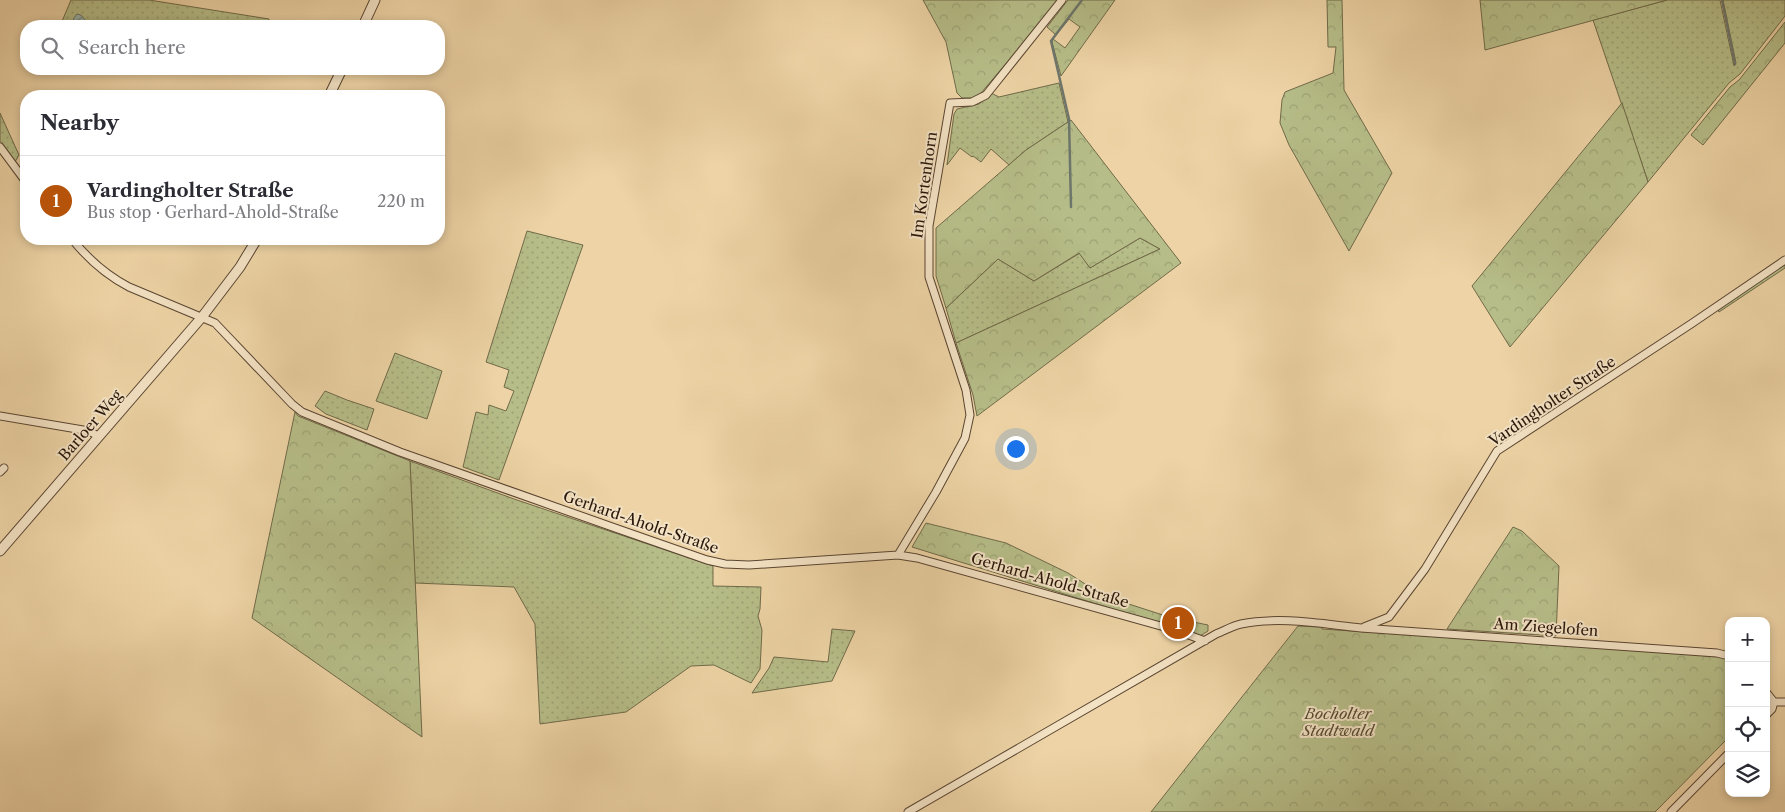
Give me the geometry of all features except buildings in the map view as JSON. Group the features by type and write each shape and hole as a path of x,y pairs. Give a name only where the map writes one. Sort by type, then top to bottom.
{"street":[{"path":"365,20 375,0"},
{"name":"Im Kortenhorn","path":"898,555 936,492 964,438 970,415 966,390 930,277 929,226 950,104 972,102 986,94 1062,0"},
{"path":"332,90 339,75"},
{"path":"0,147 20,174"},
{"path":"77,245 91,261 116,280 202,317"},
{"name":"Barloer Weg","path":"0,551 202,317 240,267 253,245"},
{"name":"Vardingholter Straße","path":"1389,617 1425,569 1497,451 1785,260"},
{"name":"Gerhard-Ahold-Straße","path":"202,317 214,323 302,412 400,452 707,560 725,564 749,565 898,555 917,558 1176,630 1205,641"},
{"path":"0,416 89,431 98,436"},
{"path":"908,812 1205,641 1236,626 1271,621 1304,622 1361,628 1389,617"},
{"path":"1389,617 1387,624 1391,630"},
{"name":"Am Ziegelofen","path":"1361,628 1725,655"},
{"path":"1770,697 1774,702"},
{"path":"1774,702 1785,702"},
{"path":"1770,711 1774,702"},
{"path":"1671,812 1725,757"}],"green space":[{"path":"71,0 149,0 269,19 85,20 77,14 74,20 63,20"},
{"path":"923,0 1058,0 981,93 973,98 962,98 957,93 946,42"},
{"path":"1068,0 1115,0 1061,76 1052,42 1053,39 1065,48 1080,27 1069,19 1056,35 1047,27"},
{"path":"1327,0 1342,0 1344,90 1392,173 1349,251 1289,145 1280,123 1282,100 1285,92 1333,73 1336,47 1328,47"},
{"path":"1480,0 1667,0 1485,50"},
{"path":"1667,0 1720,0 1734,66 1736,63 1723,0 1785,0 1785,16 1740,74 1729,83 1648,182 1593,20"},
{"path":"1785,22 1785,43 1703,145 1691,135 1730,87 1739,80"},
{"path":"1059,83 1068,122 1026,150 1009,165 991,149 981,162 960,148 947,165 954,114 957,109 979,104 991,93 999,97"},
{"path":"1622,103 1648,182 1510,347 1472,286"},
{"path":"0,113 19,155 15,162 0,146"},
{"path":"1071,120 1181,263 977,416 973,395 956,343 1160,249 1140,238 1090,268 1079,253 1034,281 998,259 946,308 936,276 936,228 1026,150"},
{"path":"527,231 583,245 499,480 463,467 476,412 488,415 489,405 506,411 514,391 504,387 509,370 486,362"},
{"path":"1140,238 1160,249 956,343 946,308 998,259 1034,281 1080,253 1090,268"},
{"path":"1785,263 1785,268 1719,312 1717,309"},
{"path":"395,353 442,371 427,419 376,401"},
{"path":"325,391 374,409 367,430 326,414 315,406"},
{"path":"295,412 298,416 410,461 422,737 252,618"},
{"path":"410,461 514,499 713,566 713,586 761,587 758,616 762,630 760,669 751,683 714,665 691,666 626,712 540,724 535,624 514,587 415,583"},
{"path":"926,523 1006,543 1068,573 1104,596 1169,617 1208,625 1208,631 1200,636 912,547"},
{"path":"1513,527 1522,531 1559,566 1556,636 1447,629"},
{"name":"Bocholter Stadtwald","path":"1298,626 1721,656 1725,658 1725,741 1655,812 1151,812"},
{"path":"832,629 855,631 832,681 752,693 774,657 828,662"}],"water":[{"path":"77,14 81,15 85,20 73,20"}],"waterway":[{"path":"1071,207 1069,119 1051,41 1082,0"},
{"path":"1722,0 1735,64"}],"place":[{"name":"Vardingholter Straße","path":"1178,623"}]}
